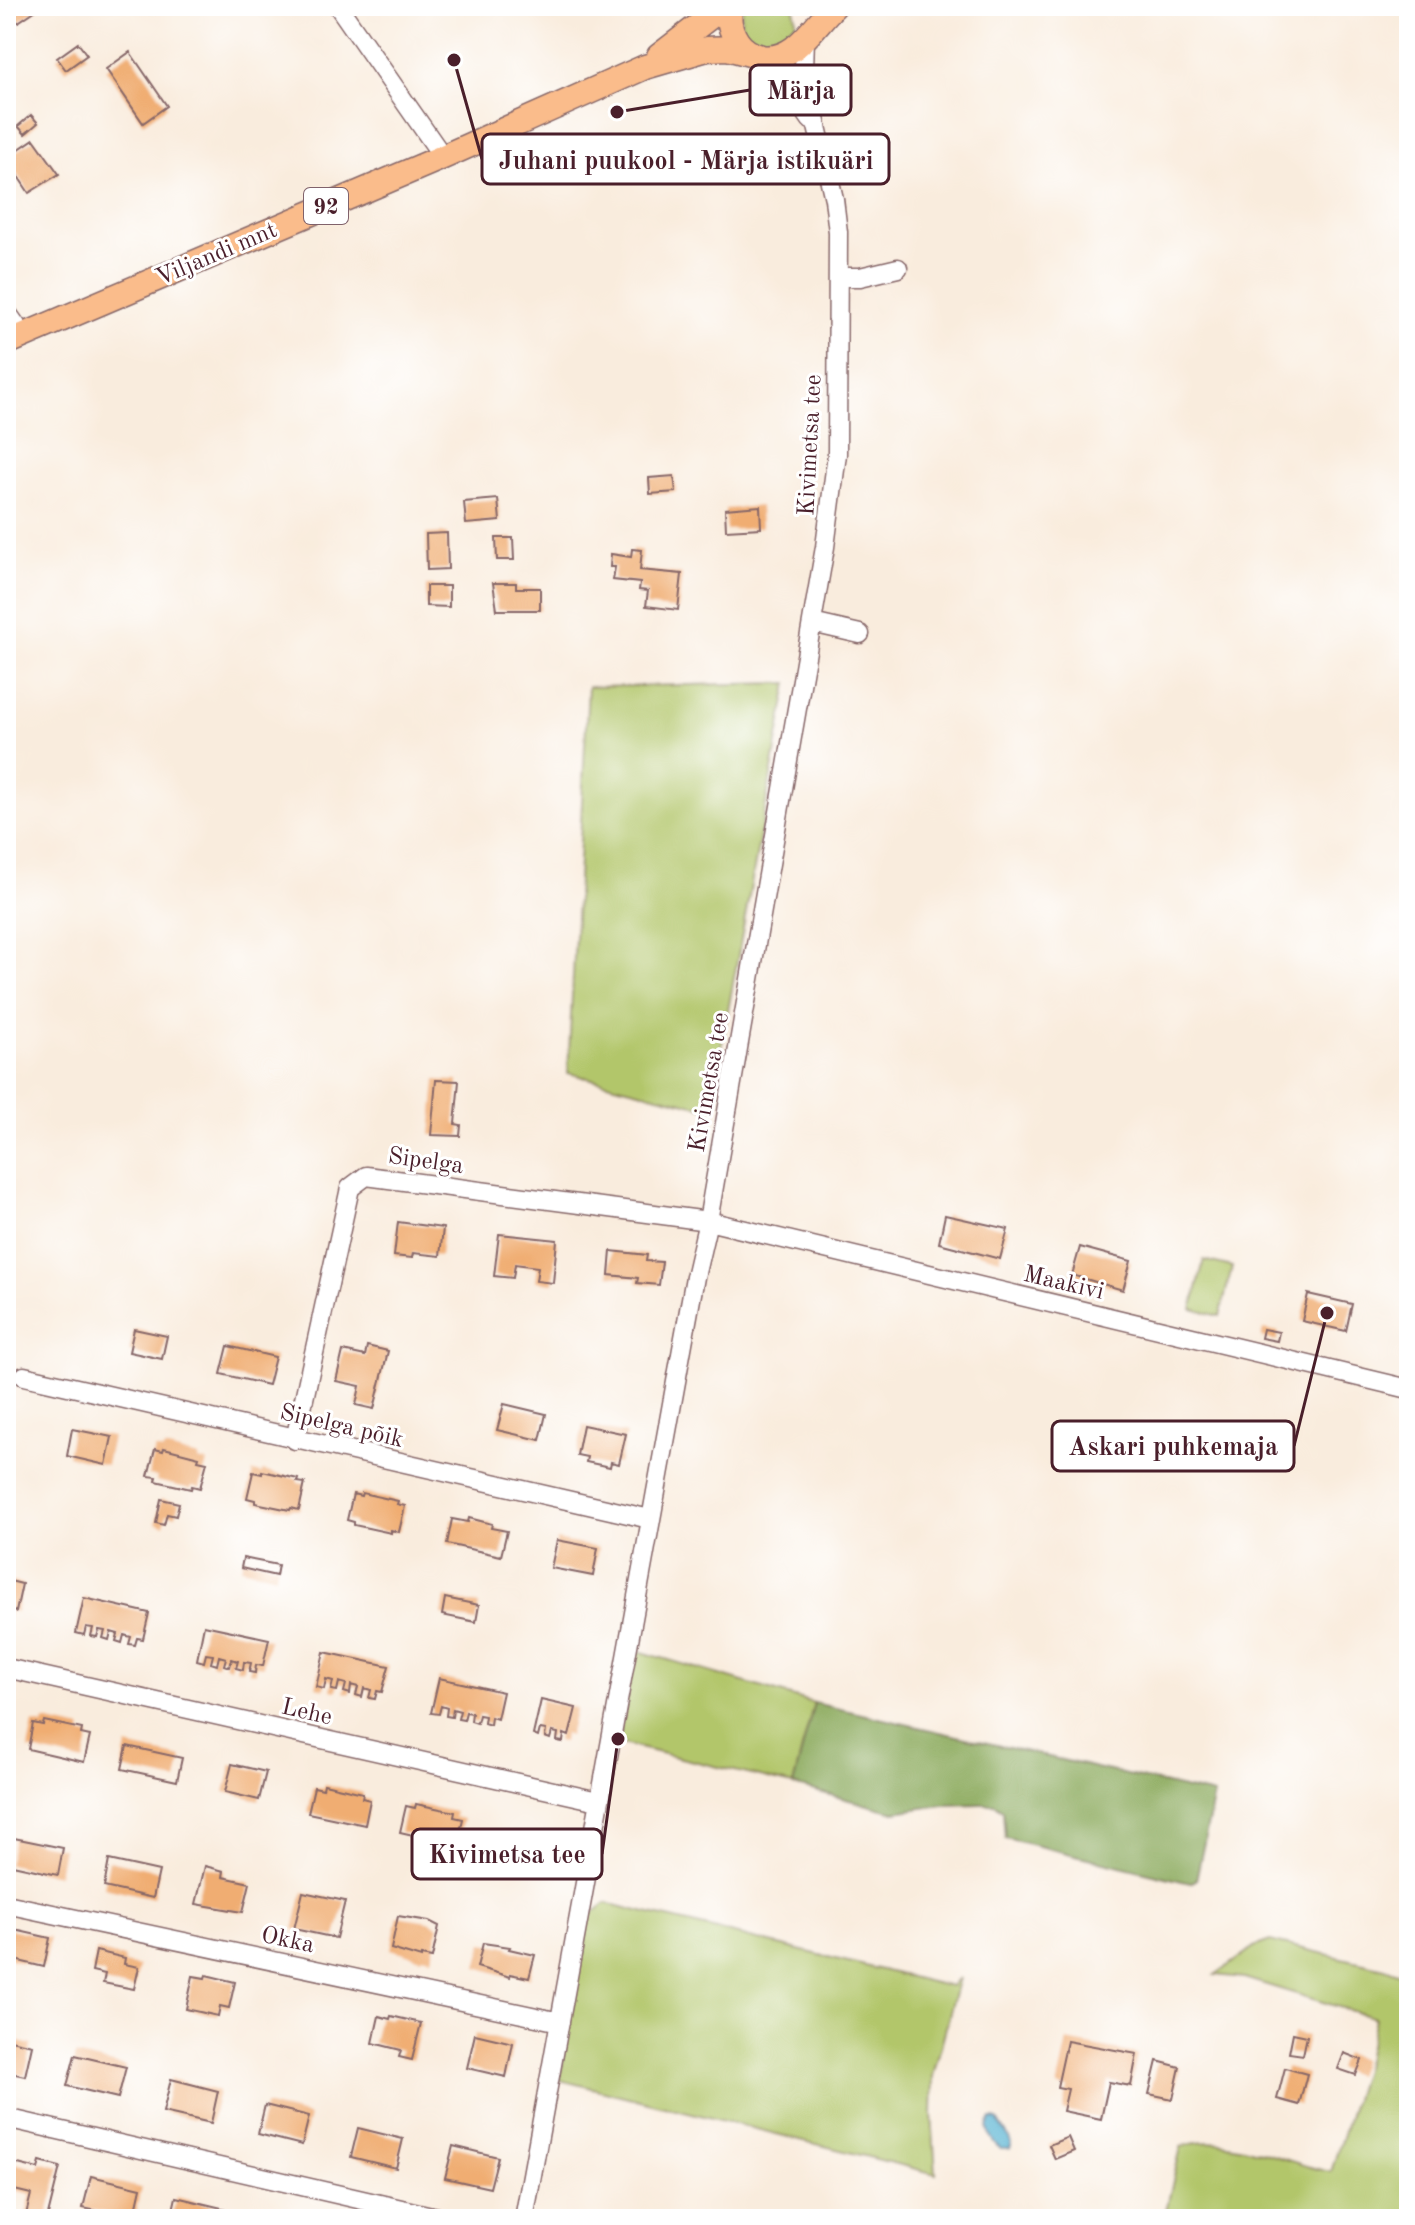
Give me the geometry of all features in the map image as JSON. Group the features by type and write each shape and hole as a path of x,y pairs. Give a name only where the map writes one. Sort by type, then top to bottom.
{"main road":[{"name":"Viljandi mnt","path":"645,67 724,6"},
{"path":"731,6 731,31 739,45 753,55"},
{"path":"805,37 810,23 808,6"},
{"name":"92","path":"753,55 773,58 791,52 834,6"},
{"name":"Viljandi mnt","path":"14,339 443,157 645,67 707,49 727,48 753,55"}],"street":[{"path":"338,6 443,157"},
{"name":"Kivimetsa tee","path":"524,2219 598,1801 708,1221 825,547 837,454 838,277 834,199 804,71 805,37"},
{"name":"Kivimetsa tee","path":"753,55 785,83 803,106 820,137"},
{"path":"838,277 860,277 898,268"},
{"path":"6,311 14,339"},
{"path":"812,623 860,634"},
{"name":"Sipelga","path":"295,1440 350,1188 366,1176 708,1221"},
{"name":"Maakivi","path":"708,1221 1409,1389"},
{"name":"Sipelga põik","path":"24,1376 650,1519"},
{"name":"Lehe","path":"6,1668 598,1801"},
{"name":"Okka","path":"6,1904 560,2022"},
{"path":"6,2118 445,2219"}],"green space":[{"path":"743,6 793,6 796,23 791,35 769,45 757,43 747,36 741,24"},
{"path":"788,683 710,1109 568,1073 588,687"},
{"path":"1204,1260 1232,1267 1220,1316 1192,1309"},
{"path":"635,1650 814,1703 793,1785 618,1743"},
{"path":"814,1703 1214,1795 1196,1880 1190,1883 1005,1838 1003,1811 995,1804 943,1805 894,1812 793,1785"},
{"path":"606,1903 951,1987 959,1978 933,2076 936,2174 560,2080 586,1918"},
{"path":"1270,1941 1385,1968 1403,1975 1409,1981 1409,2219 1164,2219 1181,2147 1198,2143 1236,2145 1331,2172 1366,2060 1375,2018 1244,1978 1215,1975 1254,1947"}],"water":[{"path":"992,2119 998,2120 1012,2143 1010,2149 1001,2149 992,2139 988,2127"}],"building":[{"path":"6,6 42,6 11,27 6,21"},
{"path":"78,43 87,55 66,70 57,58"},
{"path":"130,52 167,106 143,123 106,69"},
{"path":"31,115 38,123 25,134 18,126"},
{"path":"34,139 59,174 29,193 6,158"},
{"path":"674,476 676,492 650,494 649,478"},
{"path":"498,499 500,521 466,524 464,502"},
{"path":"760,506 761,528 726,530 725,509"},
{"path":"447,533 448,569 427,570 426,534"},
{"path":"496,538 513,538 514,560 497,560"},
{"path":"632,549 642,550 640,570 682,574 678,610 646,606 648,591 639,590 640,583 613,580 615,567 610,567 611,554 631,557"},
{"path":"493,583 516,583 516,588 540,588 540,610 497,610"},
{"path":"426,586 449,586 449,607 426,606"},
{"path":"436,1080 459,1081 455,1124 461,1125 460,1136 431,1135"},
{"path":"945,1215 1008,1229 1000,1259 939,1243"},
{"path":"398,1222 443,1228 440,1256 413,1253 412,1258 394,1256"},
{"path":"499,1234 557,1240 553,1283 536,1281 538,1267 515,1264 513,1278 494,1276"},
{"path":"1080,1247 1131,1261 1123,1290 1072,1275"},
{"path":"611,1251 647,1255 646,1261 662,1262 659,1285 637,1283 638,1278 609,1275"},
{"path":"1308,1294 1352,1304 1346,1331 1302,1321"},
{"path":"134,1329 167,1336 162,1359 129,1352"},
{"path":"1263,1329 1279,1332 1277,1341 1261,1338"},
{"path":"228,1346 275,1357 268,1385 221,1374"},
{"path":"367,1346 388,1351 374,1409 356,1405 360,1386 336,1381 343,1351 365,1356"},
{"path":"504,1404 546,1414 540,1440 497,1430"},
{"path":"583,1425 626,1434 619,1464 611,1462 610,1467 586,1462 587,1457 577,1455"},
{"path":"72,1429 112,1437 106,1465 67,1456"},
{"path":"164,1448 207,1462 200,1488 192,1486 191,1489 156,1481 157,1477 148,1476 155,1449 163,1451"},
{"path":"262,1471 305,1483 299,1510 255,1503 255,1500 247,1498 253,1472 262,1474"},
{"path":"362,1493 398,1501 397,1504 405,1506 399,1532 354,1525 354,1522 347,1520 353,1494 361,1496"},
{"path":"161,1499 179,1503 176,1516 167,1514 164,1525 156,1523"},
{"path":"469,1518 507,1531 501,1556 447,1544 452,1519 468,1522"},
{"path":"557,1540 598,1548 593,1576 551,1568"},
{"path":"243,1558 278,1565 276,1576 241,1568"},
{"path":"6,1580 22,1584 16,1612 10,1610 7,1622"},
{"path":"84,1598 149,1613 143,1639 137,1638 135,1645 129,1644 131,1637 124,1635 122,1643 116,1641 118,1634 111,1632 109,1640 103,1638 105,1631 99,1630 97,1637 91,1636 93,1628 86,1627 84,1635 76,1633"},
{"path":"445,1598 479,1605 476,1622 442,1615"},
{"path":"204,1625 269,1639 263,1666 256,1665 255,1673 249,1672 251,1663 244,1662 243,1670 236,1668 238,1661 232,1659 230,1667 224,1665 226,1658 219,1656 217,1665 211,1663 213,1655 206,1654 204,1662 197,1660"},
{"path":"324,1652 389,1666 382,1692 377,1691 375,1699 369,1698 371,1690 364,1688 362,1697 356,1695 358,1687 351,1685 350,1694 344,1692 346,1684 339,1682 337,1691 331,1690 333,1681 326,1679 324,1689 316,1687"},
{"path":"439,1678 503,1692 497,1719 491,1717 490,1725 484,1723 485,1716 479,1715 477,1723 471,1721 472,1713 466,1712 464,1720 458,1719 460,1711 453,1709 452,1717 446,1716 447,1708 441,1706 439,1714 431,1713"},
{"path":"541,1700 576,1708 569,1736 564,1734 563,1742 557,1741 558,1733 552,1732 550,1739 545,1737 546,1730 540,1729 538,1737 533,1735"},
{"path":"44,1721 82,1729 81,1734 90,1736 84,1762 28,1749 33,1723 43,1725"},
{"path":"127,1746 182,1758 177,1781 122,1769"},
{"path":"232,1764 266,1772 259,1800 225,1792"},
{"path":"324,1784 363,1793 362,1798 370,1800 365,1825 308,1813 314,1787 323,1789"},
{"path":"416,1804 455,1812 454,1817 463,1819 457,1845 400,1832 406,1806 415,1808"},
{"path":"14,1838 63,1848 58,1875 8,1864"},
{"path":"109,1860 159,1871 153,1898 104,1887"},
{"path":"205,1866 224,1871 223,1877 250,1883 243,1912 196,1904"},
{"path":"303,1892 345,1901 336,1938 294,1929"},
{"path":"398,1916 429,1921 439,1926 432,1958 391,1949"},
{"path":"6,1928 50,1938 44,1967 6,1958"},
{"path":"483,1943 535,1955 529,1978 510,1974 510,1977 477,1967"},
{"path":"96,1951 125,1958 124,1964 139,1967 134,1989 103,1983 105,1974 92,1971"},
{"path":"206,1975 235,1982 229,2008 220,2006 218,2016 186,2009 193,1976 205,1978"},
{"path":"379,2016 421,2023 412,2060 399,2057 401,2050 373,2043"},
{"path":"1293,2033 1307,2036 1303,2055 1289,2053"},
{"path":"475,2034 513,2043 506,2077 467,2068"},
{"path":"6,2039 32,2045 25,2076 6,2072"},
{"path":"1067,2041 1137,2054 1131,2086 1109,2082 1101,2119 1063,2111 1068,2089 1057,2087"},
{"path":"1344,2053 1362,2060 1356,2075 1338,2069"},
{"path":"75,2055 126,2067 118,2098 67,2086"},
{"path":"1157,2061 1180,2067 1173,2099 1149,2094"},
{"path":"1285,2068 1307,2074 1299,2105 1277,2099"},
{"path":"171,2079 218,2091 211,2123 163,2112"},
{"path":"265,2105 309,2116 302,2145 258,2134"},
{"path":"358,2128 403,2139 396,2168 351,2157"},
{"path":"1068,2137 1074,2151 1055,2159 1049,2145"},
{"path":"453,2146 498,2157 490,2188 445,2178"},
{"path":"6,2161 38,2169 40,2162 60,2167 47,2219 25,2219 31,2194 6,2188"},
{"path":"91,2176 141,2188 134,2219 83,2208"},
{"path":"176,2197 226,2209 224,2219 171,2219"}],"place":[{"name":"Juhani puukool - Märja istikuäri","path":"454,60"},
{"name":"Märja","path":"617,112"},
{"name":"Askari puhkemaja","path":"1327,1313"},
{"name":"Kivimetsa tee","path":"618,1739"}]}
